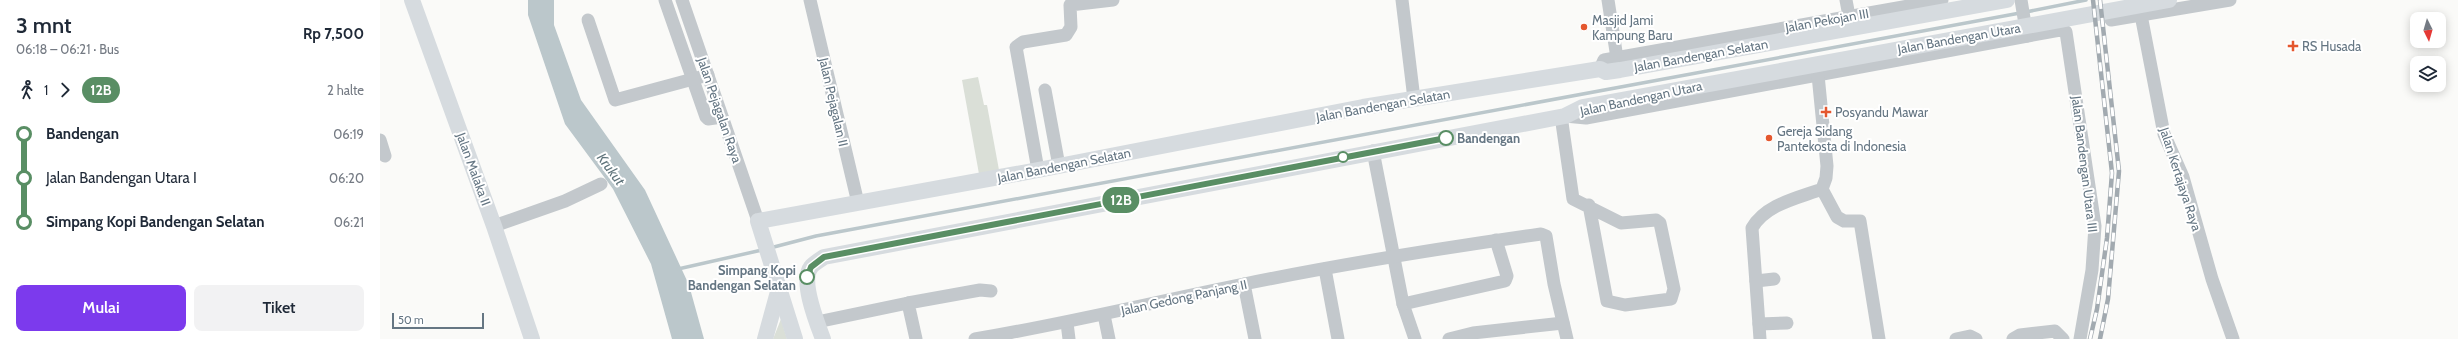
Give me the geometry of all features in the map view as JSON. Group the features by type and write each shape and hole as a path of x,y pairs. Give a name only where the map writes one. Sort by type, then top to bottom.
{"main road":[{"name":"Jalan Malaka II","path":"412,0 494,226 532,339"},
{"name":"Jalan Bandengan Selatan","path":"758,221 1414,99 1600,68 1606,72 1619,64 2007,0"},
{"name":"Jalan Bandengan Utara","path":"817,322 807,277 811,267 824,257 1373,151 1563,116 1584,107 1620,100 2162,5"},
{"path":"758,221 780,287 795,339"},
{"path":"765,339 780,287"},
{"path":"817,322 823,339"}],"street":[{"path":"665,0 706,117 708,119 722,117"},
{"name":"Jalan Pejagalan Raya","path":"682,0 758,221"},
{"name":"Jalan Pejagalan II","path":"810,0 858,203"},
{"path":"1038,170 1016,47 1023,42 1066,35 1071,27 1070,3 1112,0"},
{"path":"1402,0 1414,99"},
{"path":"1608,0 1619,64"},
{"path":"1846,0 1849,16"},
{"name":"Jalan Pekojan III","path":"1619,64 1849,16 1942,0"},
{"path":"1589,205 1607,301 1625,305 1671,299 1674,290 1660,223 1656,220 1621,223 1589,205 1573,199 1563,116 1586,118 2027,34 2021,0"},
{"name":"Jalan Bandengan Utara","path":"2162,5 2230,0"},
{"path":"2111,20 2142,15 2162,5"},
{"name":"Jalan Kertajaya Raya","path":"2142,15 2164,134 2183,177 2212,279 2233,339"},
{"path":"588,20 615,100 708,75"},
{"name":"Jalan Bandengan Utara III","path":"2027,34 2060,30 2066,32 2068,37 2095,226 2092,270 2080,339"},
{"path":"1760,339 1752,228 1758,218 1770,209 1822,188 1826,178 1826,166 1818,75"},
{"path":"1045,90 1059,166"},
{"path":"380,140 385,156"},
{"path":"1373,151 1403,304 1415,339"},
{"path":"494,226 565,201 601,184"},
{"path":"1822,188 1837,217 1844,221 1860,220 1879,339"},
{"name":"Jalan Gedong Panjang II","path":"975,339 996,337 1067,323 1244,284 1393,257 1541,234 1546,236 1562,323"},
{"path":"1403,304 1505,281 1506,276 1496,240"},
{"path":"1325,269 1338,339"},
{"path":"1756,281 1774,278"},
{"path":"1244,284 1255,339"},
{"path":"817,322 980,290 991,291"},
{"path":"908,303 916,339"},
{"path":"1104,315 1109,339"},
{"path":"1067,323 1068,339"},
{"path":"1449,339 1473,333 1562,323 1567,339"},
{"path":"1759,324 1787,323"},
{"path":"2013,339 2020,335 2055,331 2063,339"},
{"path":"1956,339 1970,336 1976,339"}],"shaded area":[{"path":"978,77 984,105 987,105 999,170 979,174 962,80"},
{"path":"781,319 787,339 773,339"}],"water":[{"name":"Krukut","path":"528,0 554,0 554,25 581,100 645,190 689,285 704,339 672,339 651,264 613,189 565,124 528,15"}],"waterway":[{"path":"2026,12 2086,0"},
{"path":"770,248 816,236 2020,13"},
{"path":"678,269 762,250"}],"railway":[{"path":"2090,339 2097,309 2107,238 2112,173 2093,0"},
{"path":"2100,0 2119,171 2108,299 2100,339"}],"bus line":[{"name":"12B","path":"807,277 811,267 824,257 1446,138"}],"place":[{"name":"Masjid Jami Kampung Baru","path":"1584,27"},
{"name":"RS Husada","path":"2293,46"},
{"name":"Posyandu Mawar","path":"1826,112"},
{"name":"Bandengan","path":"1446,138"},
{"name":"Gereja Sidang Pantekosta di Indonesia","path":"1769,138"},
{"name":"Simpang Kopi Bandengan Selatan","path":"807,277"}]}
